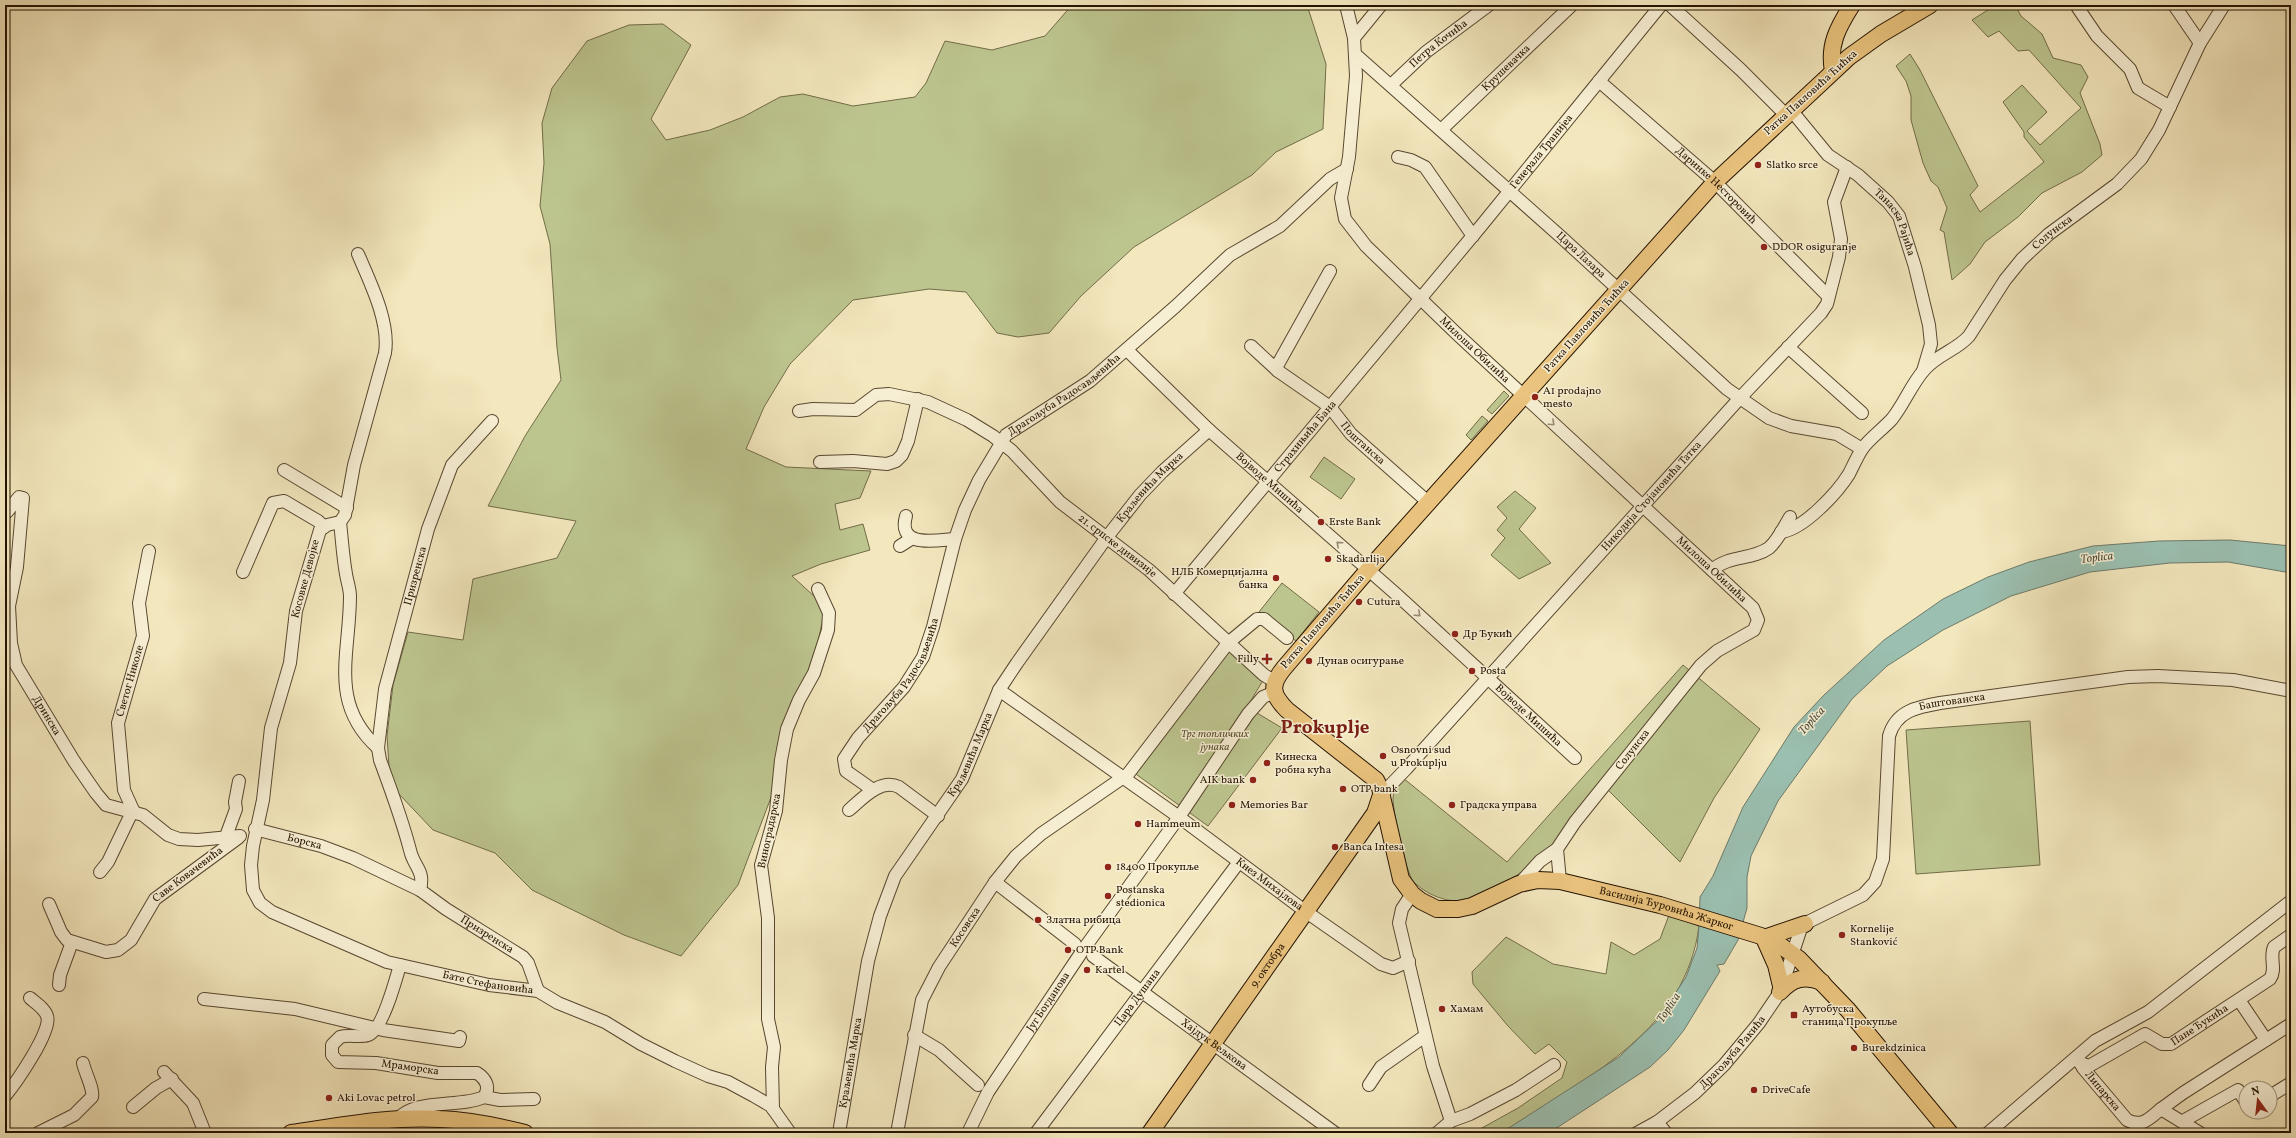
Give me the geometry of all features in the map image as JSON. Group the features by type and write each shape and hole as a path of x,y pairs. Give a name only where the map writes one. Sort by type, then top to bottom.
{"main road":[{"path":"1833,71 1831,54 1833,39 1852,5"},
{"name":"Ратка Павловића Ћићка","path":"1274,687 1368,570 1716,182 1833,71 1865,46 1930,5"},
{"name":"21. српске дивизије","path":"1274,687 1287,710 1373,777 1378,784 1380,795"},
{"name":"9. октобра","path":"1150,1133 1359,836 1378,808 1380,795"},
{"name":"Василија Ђуровића Жарког","path":"1380,795 1402,879 1412,894 1425,904 1437,909 1458,909 1472,906 1519,884 1538,880 1560,881 1660,905 1762,937 1777,944 1793,955 1822,982 1848,1010 1950,1133"},
{"path":"1359,836 1372,831 1379,831 1384,834 1392,844"},
{"path":"1805,924 1762,937 1776,965 1780,989 1789,982 1798,979 1807,978 1822,982"},
{"path":"291,1133 397,1120 440,1118 472,1121 524,1133"}],"street":[{"name":"Милоша Обилића","path":"1346,5 1354,38 1356,55 1355,98 1347,169 1341,203 1348,224 1366,246 1524,397 1642,507 1677,535 1753,608 1758,620 1757,627"},
{"path":"1354,38 1382,5"},
{"name":"Петра Кочића","path":"1391,85 1426,52 1489,5"},
{"name":"Крушевачка","path":"1441,130 1572,5"},
{"name":"Генерала Транијеа","path":"1420,298 1473,236 1661,5"},
{"name":"Танаска Рајића","path":"1670,5 1788,113 1823,151 1847,167 1888,202 1901,219 1922,293 1930,332 1931,344 1923,371"},
{"path":"1902,22 1913,5"},
{"path":"2076,5 2097,36 2130,69 2138,88 2170,106"},
{"path":"2174,5 2200,43"},
{"name":"Солунска","path":"1781,532 1789,531 1804,522 1826,501 1848,475 1862,449 1892,419 1923,371 1939,356 1965,340 1979,322 2011,272 2034,248 2129,174 2147,151 2200,43 2224,5"},
{"name":"Цара Лазара","path":"1356,55 1509,190 1739,399 1775,421 1797,428 1837,434 1862,449"},
{"name":"Даринке Несторовић","path":"1599,80 1716,182 1828,296"},
{"path":"1398,157 1410,160 1425,167 1473,236"},
{"name":"Никодија Стојановића Татка","path":"1380,795 1739,399 1821,313 1838,268 1841,245 1834,202 1847,167"},
{"name":"Драгољуба Радосављевића","path":"873,790 859,778 846,771 843,763 844,759 858,738 904,687 923,657 933,627 955,539 973,490 1006,435 1083,387 1127,350 1230,255 1280,226 1330,179 1347,169"},
{"path":"340,522 347,508 354,465 362,444 386,349 380,312 358,254"},
{"path":"1278,371 1278,366 1330,271"},
{"name":"Страхињића Бана","path":"1174,594 1420,298"},
{"name":"Поштанска","path":"1252,346 1278,371 1330,407 1351,434 1429,502"},
{"path":"1788,347 1862,413"},
{"name":"Војводе Мишића","path":"1127,350 1209,430 1269,481 1575,758"},
{"name":"21. српске дивизије","path":"799,411 813,409 856,410 863,407 874,396 881,394 918,399 950,411 993,436 1019,458 1060,502 1142,564 1264,675 1274,687"},
{"path":"820,462 853,461 887,464 896,461 902,455 908,441 918,399"},
{"name":"Призренска","path":"420,890 423,879 421,872 410,852 407,834 380,760 378,748 385,689 428,529 452,465 492,421"},
{"name":"Краљевића Марка","path":"839,1133 866,972 880,916 889,889 901,865 938,816 967,770 999,690 1107,537 1150,483 1209,430"},
{"path":"284,470 347,508"},
{"name":"Дринска","path":"7,512 19,497 23,498 17,567 9,606 8,621 16,664 74,761 96,793 106,805 123,810 133,810 143,815 168,835 179,839 225,839 240,836"},
{"path":"243,572 273,503 284,501 318,521 324,527"},
{"path":"906,516 906,528 911,538 918,540 955,539"},
{"path":"1712,570 1728,560 1764,550 1771,545 1790,517"},
{"name":"Призренска","path":"340,522 350,594 346,696 355,719 368,739 378,748"},
{"name":"Косовке Девојке","path":"255,829 263,800 271,728 290,663 294,618 318,533 324,527 340,522"},
{"path":"900,546 911,538"},
{"name":"Светог Николе","path":"133,810 124,790 118,723 142,641 139,603 149,551"},
{"name":"Виноградарска","path":"773,1109 772,1067 774,1047 768,1019 768,918 761,865 776,811 782,754 787,729 799,700 814,673 828,630 829,614 818,589"},
{"path":"1123,778 1228,643 1261,618 1287,638"},
{"name":"Солунска","path":"1519,884 1540,861 1557,849 1575,822 1701,665 1711,655 1741,639 1757,627"},
{"name":"Баштованска","path":"1805,924 1863,895 1871,887 1877,876 1883,859 1889,736 1895,723 1907,711 1922,706 1953,701 2148,676 2233,680 2291,691"},
{"path":"1179,817 1256,703 1274,687"},
{"name":"Кнез Михајлова","path":"999,690 1179,817 1305,911 1386,967 1393,968 1409,961"},
{"name":"Косовска","path":"897,1133 919,1007 928,986 995,882 1016,856 1037,838 1123,778"},
{"path":"225,839 236,809 235,802 239,781"},
{"path":"849,810 873,790 888,784 896,786 938,816"},
{"path":"100,872 108,862 133,810"},
{"name":"Југ Богданова","path":"968,1133 988,1092 1084,950 1179,817"},
{"name":"Саве Ковачевића","path":"72,942 106,952 123,948 131,940 155,899 240,836 255,829"},
{"name":"Борска","path":"255,829 321,846 353,858"},
{"name":"Бате Стефановића","path":"255,829 251,865 251,884 254,894 264,907 387,962 489,985 538,991 558,1003 605,1022 641,1044 708,1076 728,1082 759,1099 773,1109 790,1133"},
{"path":"1557,849 1560,881"},
{"name":"Призренска","path":"353,858 420,890 446,909 523,957 528,963 538,991"},
{"name":"Цара Душана","path":"1036,1133 1239,862"},
{"path":"995,882 1075,944"},
{"path":"1412,894 1400,916 1425,1036 1438,1086 1451,1121"},
{"path":"1988,1133 2083,1050 2095,1041 2148,1012 2291,901"},
{"path":"49,904 61,932 72,942 60,975 59,986"},
{"path":"1793,955 1798,933 1805,924"},
{"name":"Пане Ђукића","path":"2080,1063 2089,1066 2145,1034 2162,1044 2171,1044 2270,979 2274,970 2272,955 2274,947 2291,935"},
{"name":"Драгољуба Ракића","path":"1637,1133 1657,1122 1694,1093 1724,1065 1759,1023 1780,989 1793,955"},
{"name":"Хајдук Вељкова","path":"1093,956 1212,1045 1335,1133"},
{"path":"375,1029 390,999 400,965"},
{"path":"5,1096 39,1044 49,1023 47,1015 30,998"},
{"name":"Мраморска","path":"204,999 294,1008 375,1029 459,1041 460,1036"},
{"path":"2238,1000 2266,1040"},
{"name":"Липарска","path":"2083,1050 2080,1063 2127,1120 2135,1123 2143,1122 2183,1093 2291,1024"},
{"name":"Мраморска","path":"375,1029 368,1035 340,1037 332,1045 332,1055 338,1062 376,1063 438,1073 477,1073 487,1085 484,1097"},
{"path":"914,1035 938,1050 978,1085"},
{"path":"1369,1085 1381,1067 1425,1036"},
{"path":"38,1133 74,1115 92,1097 92,1088 85,1076 83,1063"},
{"path":"1437,1133 1451,1121 1470,1114 1516,1090 1554,1066"},
{"path":"133,1107 156,1088 168,1075 193,1103 205,1133"},
{"path":"2278,1091 2291,1083"},
{"path":"2183,1121 2238,1090"},
{"path":"397,1120 408,1110 472,1101 484,1097 500,1100 534,1099"},
{"path":"2161,1109 2183,1121 2200,1133"},
{"path":"1657,1122 1666,1133"}],"green space":[{"path":"1072,5 1307,5 1326,64 1323,129 1276,152 1252,175 1134,247 1081,296 1049,333 1018,337 997,333 966,292 929,289 853,300 790,364 764,407 746,449 786,467 871,471 860,498 835,504 840,530 863,524 870,550 821,564 792,576 815,597 823,610 823,618 817,647 806,677 773,792 738,885 681,956 624,935 532,890 495,853 433,830 398,793 389,766 387,736 393,685 408,632 463,640 473,579 557,558 576,521 488,506 525,436 561,380 557,348 550,244 540,206 544,163 542,123 552,88 587,41 629,25 663,24 691,45 651,119 666,140 710,130 743,117 780,97 803,94 853,106 915,97 926,83 945,41 992,50 1045,36"},
{"path":"1996,5 2015,5 2021,16 2042,34 2053,58 2081,65 2088,77 2080,93 2100,144 2102,155 2082,172 2042,193 2018,217 1985,242 1970,264 1952,280 1944,232 1940,230 1947,208 1938,187 1931,181 1923,163 1911,120 1911,96 1906,81 1896,66 1910,54 1920,70 1978,186 1970,195 1980,212 2044,162 2024,137 2024,132 2003,102 2022,85 2047,112 2027,131 2040,145 2081,108 2029,50 2018,51 1999,31 1988,37 1972,20"},
{"path":"1504,391 1509,396 1492,414 1487,410"},
{"path":"1482,416 1488,421 1471,440 1466,435"},
{"path":"1324,457 1355,479 1341,499 1310,477"},
{"path":"1515,491 1536,508 1519,529 1551,563 1519,579 1491,555 1505,538 1497,530 1507,518 1497,507"},
{"path":"1282,583 1319,612 1296,641 1259,612"},
{"name":"Трг топличких јунака","path":"1226,650 1265,677 1247,707 1282,728 1208,826 1133,772"},
{"path":"1683,665 1760,729 1714,798 1680,862 1607,789 1543,855 1525,870 1486,893 1465,900 1451,901 1430,894 1413,881 1407,866 1397,828 1393,799 1395,790 1403,778 1507,862"},
{"path":"2030,721 2040,865 1916,874 1906,730"},
{"path":"1669,915 1699,926 1691,962 1676,993 1655,1021 1631,1045 1603,1067 1513,1126 1501,1133 1473,1133 1518,1108 1562,1078 1567,1062 1549,1044 1535,1054 1508,1026 1473,984 1472,972 1506,937 1553,964 1606,974 1611,942 1634,955 1660,939"}],"water":[{"name":"Toplica","path":"2230,540 2291,546 2291,573 2228,562 2170,563 2090,572 2011,596 1943,630 1887,666 1852,699 1778,801 1751,856 1747,877 1747,908 1738,940 1724,964 1717,965 1720,971 1684,1030 1668,1050 1650,1067 1549,1133 1501,1133 1619,1057 1657,1021 1686,977 1697,948 1700,897 1713,876 1743,807 1794,727 1824,695 1884,640 1943,599 1988,577 2029,562 2093,546 2159,541"}],"place":[{"name":"Slatko srce","path":"1758,165"},
{"name":"DDOR osiguranje","path":"1764,247"},
{"name":"A1 prodajno mesto","path":"1535,397"},
{"name":"Erste Bank","path":"1321,522"},
{"name":"Skadarlija","path":"1328,559"},
{"name":"НЛБ Комерцијална банка","path":"1276,578"},
{"name":"Cutura","path":"1359,602"},
{"name":"Др Ђукић","path":"1455,634"},
{"name":"Filly","path":"1267,659"},
{"name":"Дунав осигурање","path":"1309,661"},
{"name":"Posta","path":"1472,671"},
{"name":"Osnovni sud u Prokuplju","path":"1383,756"},
{"name":"Кинеска робна кућа","path":"1267,763"},
{"name":"AIK bank","path":"1253,780"},
{"name":"OTP bank","path":"1343,789"},
{"name":"Memories Bar","path":"1232,805"},
{"name":"Градска управа","path":"1452,805"},
{"name":"Hammeum","path":"1138,824"},
{"name":"Banca Intesa","path":"1335,847"},
{"name":"18400 Прокупље","path":"1108,867"},
{"name":"Postanska stedionica","path":"1108,896"},
{"name":"Златна рибица","path":"1038,920"},
{"name":"Kornelije Stanković","path":"1842,935"},
{"name":"OTP Bank","path":"1068,950"},
{"name":"Kartel","path":"1087,970"},
{"name":"Хамам","path":"1442,1009"},
{"name":"Аутобуска станица Прокупље","path":"1794,1015"},
{"name":"Burekdzinica","path":"1854,1048"},
{"name":"DriveCafe","path":"1754,1090"},
{"name":"Aki Lovac petrol","path":"329,1098"}],"district":[{"name":"Prokuplje","path":"1325,728"}]}
